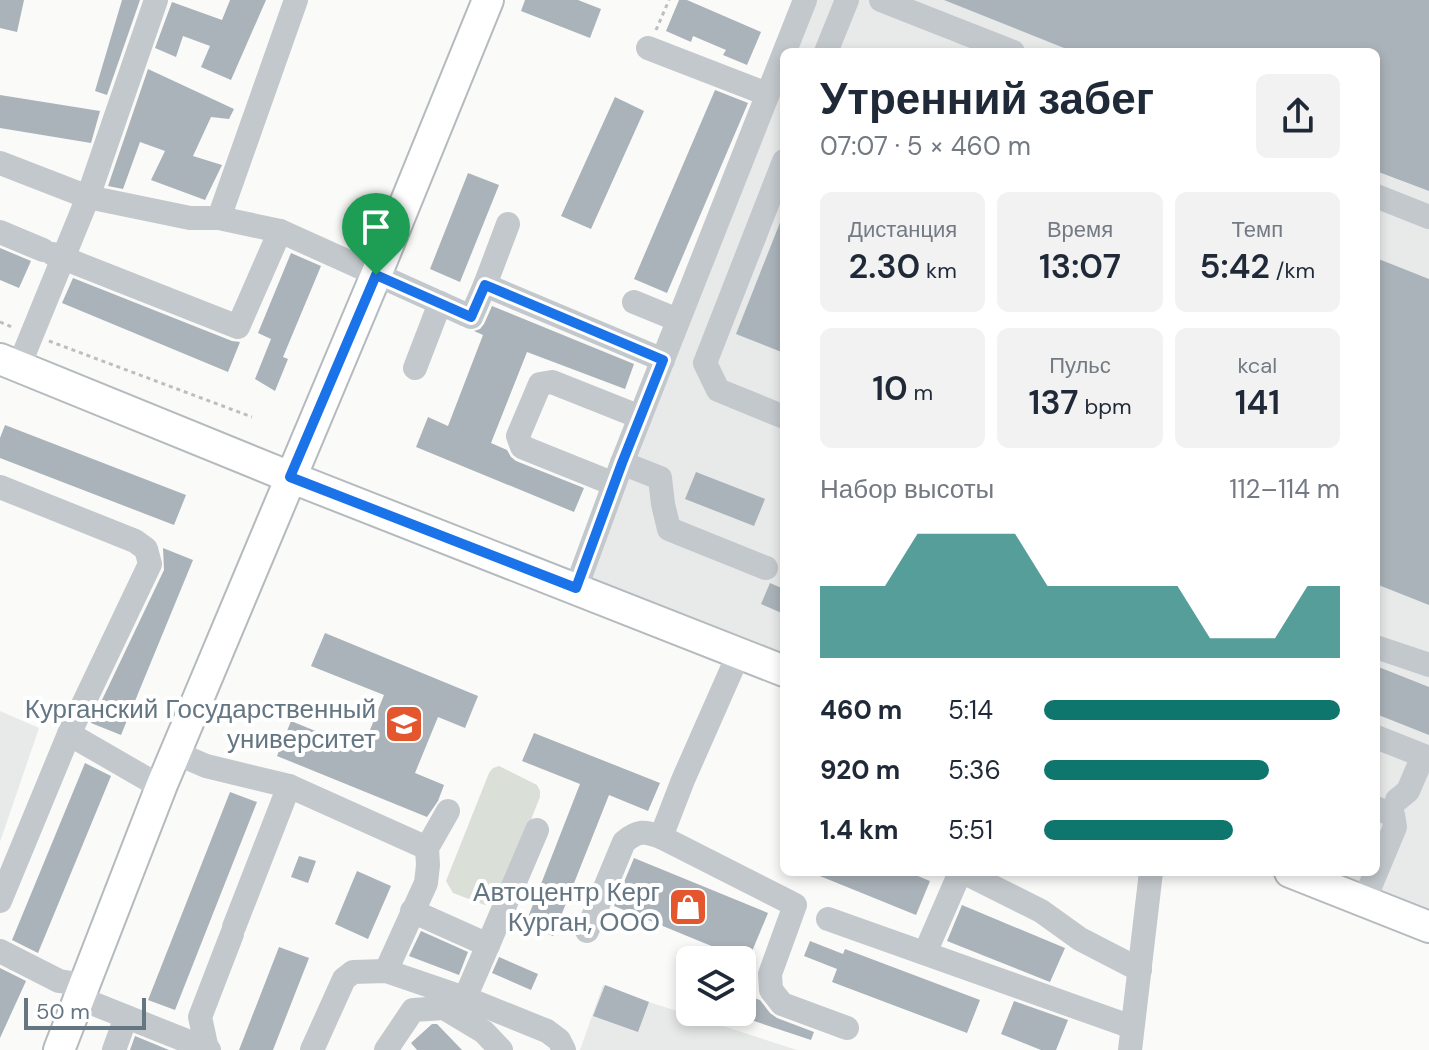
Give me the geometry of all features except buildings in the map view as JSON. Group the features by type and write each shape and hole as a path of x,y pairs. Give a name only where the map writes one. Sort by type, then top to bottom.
{"main road":[{"path":"59,1050 161,787 488,0"},
{"path":"9,362 290,477 780,669"},
{"path":"1300,876 1429,927"}],"street":[{"path":"9,362 32,334 53,254 88,197 156,0"},
{"path":"219,218 296,0"},
{"path":"786,48 805,0"},
{"path":"828,48 847,0"},
{"path":"881,0 1003,48"},
{"path":"648,48 767,94"},
{"path":"576,588 618,473 780,62"},
{"path":"0,163 88,197 190,218 219,218 280,231 471,317 508,224"},
{"path":"780,171 705,363 718,390 780,415"},
{"path":"1380,198 1429,217"},
{"path":"0,232 238,327 280,231"},
{"path":"485,285 663,360"},
{"path":"634,302 678,320"},
{"path":"415,368 440,303"},
{"path":"640,417 552,382 540,384 518,436 522,447 618,473 660,478 669,529 766,568"},
{"path":"0,487 135,541 146,549 150,564 69,734 0,901"},
{"path":"1380,648 1429,665"},
{"path":"661,837 739,653"},
{"path":"69,734 161,787"},
{"path":"1380,739 1426,757 1408,791 1386,804 1393,815 1395,827 1380,863"},
{"path":"176,753 206,766 289,786 427,848"},
{"path":"208,1050 200,1017 289,786"},
{"path":"386,971 426,883 427,848 448,811"},
{"path":"465,998 537,830"},
{"path":"587,931 624,842 633,834 647,832 661,837 795,905 770,974 771,990 782,1004 847,1028"},
{"path":"925,953 961,876"},
{"path":"971,876 1041,911 1080,939 1140,970"},
{"path":"828,919 925,953 1131,1038 1151,876"},
{"path":"1364,901 1374,876"},
{"path":"412,911 488,945"},
{"path":"0,951 126,1017 208,1050"},
{"path":"312,1050 344,979 353,972 386,971 547,1031 559,1040 564,1050"},
{"path":"386,1050 413,1010 444,1008 484,1032 501,1050"},
{"path":"114,1050 126,1017"}],"path":[{"path":"648,48 669,0"},
{"path":"0,322 252,417"}],"shaded area":[{"path":"812,0 1429,0 1429,918 1321,876 1380,876 1380,48 794,48"},
{"path":"780,84 780,663 587,585"},
{"path":"0,711 39,728 0,842"},
{"path":"499,766 537,785 540,797 501,895 491,905 485,905 453,893 446,881 489,773"},
{"path":"603,985 676,1011 676,1026 723,1026 797,1050 580,1050"}],"place":[{"name":"Курганский Государственный университет","path":"404,724"},
{"name":"Автоцентр Керг Курган, ООО","path":"688,907"}],"route":[{"path":"376,275 471,317 485,285 663,360 576,588 290,477 376,275"}]}
